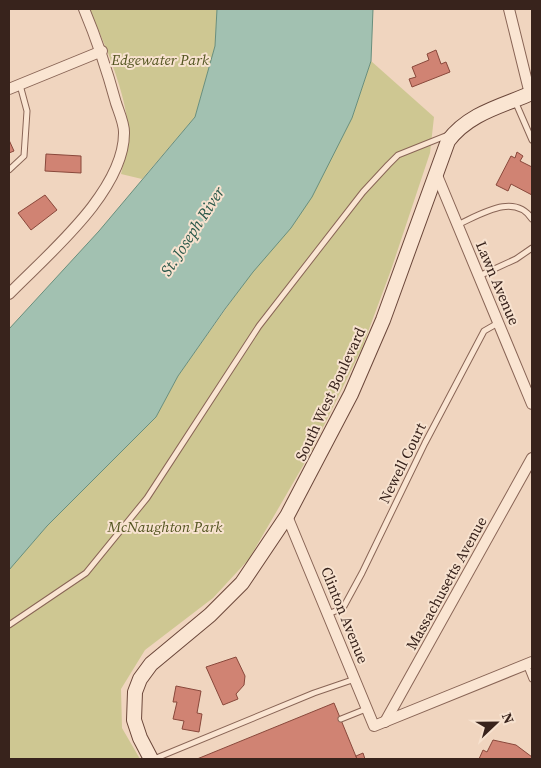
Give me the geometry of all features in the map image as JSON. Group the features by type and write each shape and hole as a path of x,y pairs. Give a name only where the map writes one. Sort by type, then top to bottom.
{"street":[{"path":"9,294 95,205 110,180 121,155 124,131 102,50 84,9"},
{"path":"509,9 531,94"},
{"path":"9,89 102,50"},
{"name":"South West Boulevard","path":"152,759 140,738 134,720 135,692 151,664 210,615 242,583 288,516 351,394 383,320 442,152 456,132 478,115 531,94"},
{"name":"Lawn Avenue","path":"436,173 532,404"},
{"name":"Massachusetts Avenue","path":"385,722 532,458"},
{"name":"Clinton Avenue","path":"288,516 374,726 385,722"},
{"path":"385,722 529,663"}],"lane":[{"path":"9,170 24,156 27,111 20,84"},
{"path":"515,100 532,140"},
{"path":"9,625 86,573 147,498 259,326 363,192 398,155 456,132"},
{"path":"457,224 509,206 522,208 532,219"},
{"path":"478,276 516,259 532,248"},
{"name":"Newell Court","path":"328,614 343,608 425,443 484,331 498,323"},
{"path":"529,663 532,678"},
{"path":"152,759 314,693 355,679"},
{"path":"341,719 367,709"}],"green space":[{"name":"Edgewater Park","path":"89,9 217,9 215,46 195,117 142,179 121,174 128,144 126,111 116,75"},
{"name":"McNaughton Park","path":"371,61 434,117 430,153 391,270 362,348 311,452 249,559 213,598 145,650 121,689 122,728 140,759 9,759 9,569 47,526 156,417 178,376 252,272 352,118"}],"water":[{"name":"St. Joseph River","path":"217,9 373,9 371,61 352,118 312,197 291,228 253,272 225,309 178,376 156,417 47,526 9,570 9,329 99,231 195,117 215,46"}],"building":[{"path":"436,50 441,64 446,62 450,72 412,87 409,79 416,77 412,67 429,60 427,54"},
{"path":"9,140 14,151 9,153"},
{"path":"517,152 523,156 520,161 532,167 532,195 511,184 508,191 496,185 511,156 515,158"},
{"path":"46,154 81,156 81,173 45,171"},
{"path":"45,195 57,210 31,230 18,213"},
{"path":"236,657 245,676 244,685 236,694 238,699 223,705 206,667"},
{"path":"176,686 201,691 197,713 202,714 199,732 182,729 184,721 173,719 177,702 173,702"},
{"path":"334,703 357,759 197,759"},
{"path":"493,740 516,745 532,757 532,759 479,759 483,750 487,752"},
{"path":"363,753 365,759 357,759 356,756"}]}
